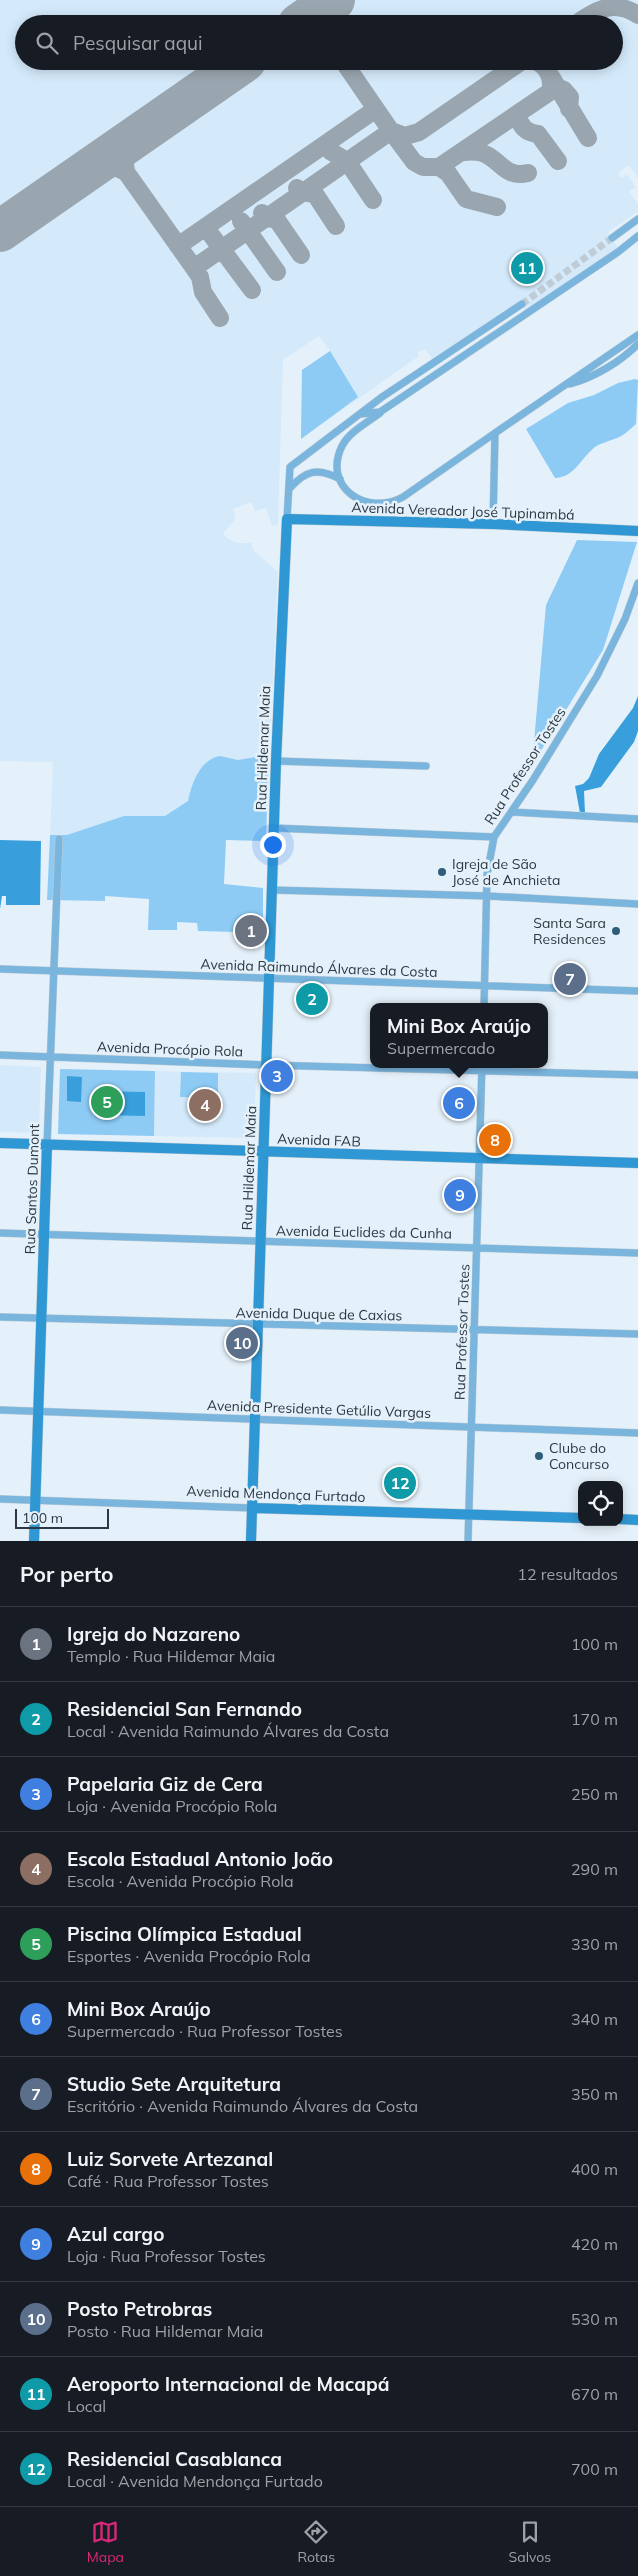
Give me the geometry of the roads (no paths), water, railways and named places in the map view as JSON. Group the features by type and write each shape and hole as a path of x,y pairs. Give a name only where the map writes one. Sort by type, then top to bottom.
{"main road":[{"name":"Avenida Vereador José Tupinambá","path":"287,519 493,524 638,531"},
{"name":"Rua Hildemar Maia","path":"251,1541 276,761 287,519"},
{"name":"Avenida FAB","path":"0,1143 638,1163"},
{"name":"Rua Santos Dumont","path":"34,1541 47,1145"},
{"name":"Avenida Mendonça Furtado","path":"252,1508 468,1513 578,1518"},
{"path":"623,1519 638,1520"}],"street":[{"path":"612,238 638,219"},
{"path":"638,236 618,252 380,412 347,439 342,446 337,462 340,479 353,497 363,502 372,505 392,503 638,335"},
{"path":"361,414 382,397 522,304"},
{"path":"565,386 585,380 604,370 638,344"},
{"path":"361,414 380,412"},
{"name":"Rua Hildemar Maia","path":"287,519 290,467 361,414"},
{"path":"493,524 495,433"},
{"path":"288,489 296,481 314,472 323,471 340,479"},
{"name":"Rua Professor Tostes","path":"484,1003 488,875 494,837 512,812 597,676 637,588"},
{"path":"276,761 426,766"},
{"path":"512,812 638,819"},
{"path":"274,828 494,837"},
{"name":"Rua Santos Dumont","path":"47,1145 52,971 59,838"},
{"path":"272,890 488,896 638,904"},
{"name":"Avenida Raimundo Álvares da Costa","path":"0,970 638,991"},
{"name":"Avenida Procópio Rola","path":"0,1055 266,1065 370,1066"},
{"name":"Rua Professor Tostes","path":"468,1541 482,1068"},
{"name":"Avenida Procópio Rola","path":"502,1068 638,1075"},
{"name":"Avenida Euclides da Cunha","path":"0,1233 638,1253"},
{"name":"Avenida Duque de Caxias","path":"0,1317 638,1334"},
{"name":"Avenida Presidente Getúlio Vargas","path":"0,1410 638,1432"},
{"name":"Avenida Mendonça Furtado","path":"0,1499 252,1508"}],"tunnel":[{"path":"522,304 612,238"}],"place":[{"name":"Aeroporto Internacional de Macapá","path":"527,268"},
{"name":"Igreja de São José de Anchieta","path":"442,872"},
{"name":"Igreja do Nazareno","path":"251,931"},
{"name":"Santa Sara Residences","path":"616,931"},
{"name":"Studio Sete Arquitetura","path":"570,979"},
{"name":"Residencial San Fernando","path":"312,999"},
{"name":"Papelaria Giz de Cera","path":"277,1076"},
{"name":"Piscina Olímpica Estadual","path":"107,1102"},
{"name":"Mini Box Araújo","path":"459,1103"},
{"name":"Escola Estadual Antonio João","path":"205,1105"},
{"name":"Luiz Sorvete Artezanal","path":"495,1140"},
{"name":"Azul cargo","path":"460,1195"},
{"name":"Posto Petrobras","path":"242,1343"},
{"name":"Clube do Concurso","path":"539,1456"},
{"name":"Residencial Casablanca","path":"400,1483"}]}
